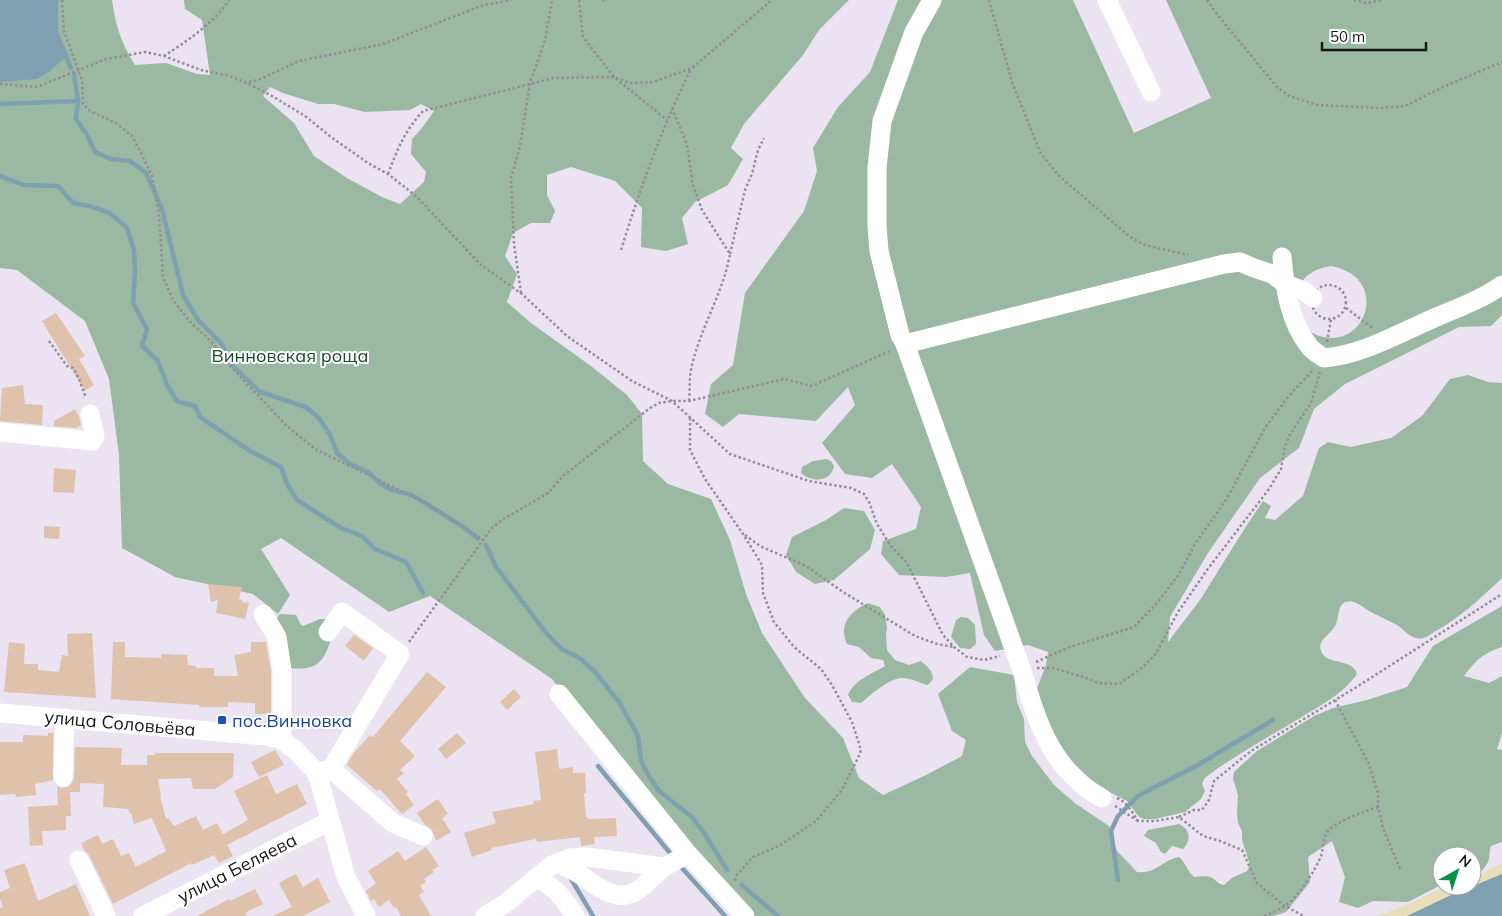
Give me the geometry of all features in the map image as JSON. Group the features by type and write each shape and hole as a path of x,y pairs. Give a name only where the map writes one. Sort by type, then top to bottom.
{"street":[{"path":"932,0 914,32 882,121 877,168 879,251 900,336 1018,660 1034,712 1054,756 1075,780 1102,798"},
{"path":"1107,0 1150,92"},
{"path":"1282,258 1284,283 1291,312 1309,347 1324,358 1338,356 1379,342 1463,306 1502,285"},
{"path":"904,344 1224,264 1240,262 1272,274 1284,283 1304,291 1312,298"},
{"path":"0,432 92,441 95,436 90,414"},
{"path":"328,632 342,612 400,654 324,771 330,820 346,877 366,916"},
{"path":"263,614 277,637 282,670 282,740"},
{"path":"559,694 688,854 744,916"},
{"name":"улица Соловьёва","path":"0,713 266,736 282,740 392,823 423,836"},
{"path":"63,777 65,718"},
{"name":"улица Беляева","path":"143,916 330,820"},
{"path":"558,863 577,873 598,888 613,895 625,896 637,891 664,867 688,854"},
{"path":"485,916 506,903 558,863 570,858 587,857 664,867"},
{"path":"79,860 106,916"},
{"path":"537,878 551,886 563,897 575,916"}],"path":[{"path":"62,0 64,31 82,80 83,104 90,111 116,123 132,136 152,176 160,214 163,277 173,300 190,322 212,342 228,364 286,425 315,449 428,504 482,540"},
{"path":"164,56 183,44 229,0"},
{"path":"248,83 299,61 383,44 481,6 511,0"},
{"path":"522,294 514,244 511,178 520,146 530,84 546,40 552,0"},
{"path":"579,0 583,37 614,77 667,120"},
{"path":"388,174 409,126 423,110 554,78 614,77 630,83 653,82 692,68 772,0"},
{"path":"988,0 1012,82 1040,152 1058,175 1130,237 1146,245 1189,256"},
{"path":"1207,0 1277,87 1289,96 1317,105 1380,108 1405,106 1443,87 1502,62"},
{"path":"1354,0 1366,3 1383,0"},
{"path":"0,84 37,87 106,58 145,52 164,56 201,70 230,76 248,83 305,116 331,137 368,163 388,174 416,196 481,265 522,294 567,336 632,380 672,400 730,454 809,480 851,488 864,494 877,524 890,545 907,563 943,635 967,657 984,660 1018,660 1053,668 1099,683 1119,684 1138,671 1155,655 1178,612 1281,469 1284,450 1289,436 1311,403 1324,358"},
{"path":"622,250 643,181 672,108 692,68"},
{"path":"672,108 687,146 693,185 702,210 730,254"},
{"path":"690,400 692,366 709,314 717,301 727,271 745,190 752,174 758,150 764,138"},
{"path":"1346,308 1374,328 1379,342"},
{"path":"1330,329 1331,319"},
{"path":"49,341 67,366 73,368 79,379 90,414"},
{"path":"400,654 482,540 502,520 548,493 564,475 650,408 659,403 672,400 690,400 784,379 812,386 904,344"},
{"path":"1018,660 1070,648 1134,627 1158,602 1180,574 1194,544 1226,500 1265,428 1287,398 1324,358"},
{"path":"690,418 690,450 705,479 762,565 762,593 774,622 794,648 821,669 832,685 852,722 861,750 841,791 816,821 778,846 752,857 736,876 731,901"},
{"path":"743,534 760,546 806,566 843,592 915,636 937,644 954,647"},
{"path":"1138,821 1131,809 1122,800 1109,794 1102,798 1105,802 1114,805 1138,821 1154,821 1179,817 1194,810 1202,810 1209,800 1214,781 1243,757 1502,594"},
{"path":"1335,700 1369,764 1378,793 1378,807 1383,828 1401,871"},
{"path":"1264,916 1286,906 1305,884 1322,854 1323,840 1330,830 1357,814 1378,807"},
{"path":"1179,817 1203,836 1242,850 1257,883 1286,906 1303,916"}],"green space":[{"name":"Винновская роща","path":"0,0 112,0 120,34 135,65 166,63 197,74 210,75 202,20 185,9 184,0 849,0 819,30 803,55 744,124 731,148 743,159 728,185 695,202 682,218 688,244 666,251 641,247 642,208 615,181 571,167 547,175 547,195 555,211 550,223 531,223 513,233 505,256 517,274 507,302 531,323 591,366 627,395 642,414 643,461 668,484 711,499 730,540 746,594 762,633 805,698 843,738 859,778 883,795 962,756 966,740 952,731 938,694 970,667 1014,675 1017,702 1024,719 1025,742 1032,756 1054,785 1076,804 1109,826 1117,851 1137,872 1150,871 1179,857 1194,877 1210,877 1224,885 1232,878 1247,871 1250,865 1242,840 1242,831 1238,823 1238,795 1233,779 1234,772 1257,751 1314,716 1333,708 1367,700 1407,687 1433,646 1502,606 1502,647 1480,658 1464,676 1489,683 1502,676 1502,733 1497,749 1502,750 1502,842 1491,846 1489,859 1482,870 1482,846 1432,846 1432,890 1408,902 1373,901 1358,908 1339,902 1345,877 1332,841 1308,857 1310,882 1286,912 1274,916 741,916 552,679 430,596 389,612 281,538 261,549 290,595 278,614 253,594 175,577 122,548 119,455 109,379 85,321 17,270 0,268","holes":["270,87 318,104 334,104 365,112 410,110 421,104 434,111 412,139 411,154 426,172 424,182 400,204 382,197 347,178 314,156 294,123 263,96"]},
{"path":"898,0 1073,0 1134,133 1211,98 1166,0 1502,0 1502,315 1491,326 1459,327 1345,384 1314,409 1299,448 1260,478 1208,553 1170,617 1168,642 1200,600 1263,501 1271,506 1265,518 1275,520 1303,496 1319,448 1328,442 1351,447 1391,438 1422,416 1450,379 1468,375 1488,382 1502,383 1502,578 1463,613 1428,636 1419,639 1412,637 1397,625 1357,603 1345,602 1342,604 1337,623 1322,641 1320,647 1324,656 1328,659 1345,663 1354,669 1357,674 1352,681 1316,709 1240,754 1206,777 1202,784 1205,791 1201,799 1185,812 1155,819 1144,819 1139,817 1127,801 1096,785 1061,751 1036,691 1046,665 1048,652 1028,645 995,651 984,635 970,573 946,577 899,575 881,554 883,541 916,529 921,507 892,464 872,478 845,474 822,443 855,405 848,387 816,421 739,414 723,427 705,414 711,384 733,365 745,293 804,211 817,171 813,148 838,107 870,72","holes":["1331,266 1349,273 1361,283 1366,296 1366,309 1361,322 1352,332 1339,337 1324,337 1312,333 1303,321 1295,296 1301,283 1312,272"]},
{"path":"826,459 831,461 834,466 825,478 810,478 801,473 802,467 813,461"},
{"path":"844,508 864,511 875,530 870,549 834,580 815,584 796,572 786,555 792,537 826,520"},
{"path":"868,603 880,607 885,615 887,650 895,660 909,665 921,661 932,673 933,679 928,685 911,679 895,679 885,684 861,703 852,702 848,695 854,685 885,666 883,660 871,658 859,647 847,644 845,637 845,624 848,619 856,610"},
{"path":"280,614 296,615 303,626 320,619 326,619 334,631 325,655 316,665 301,669 290,668 283,634 277,618"},
{"path":"961,617 968,618 975,625 976,644 970,649 960,648 951,637 956,620"},
{"path":"1179,824 1186,829 1189,838 1183,849 1172,846 1165,854 1161,852 1156,843 1144,836 1148,830"}],"sand":[{"path":"1502,863 1502,874 1482,882 1482,875"},
{"path":"1432,892 1432,896 1449,896 1407,916 1376,916 1409,904"}],"water":[{"path":"0,0 58,0 58,37 66,57 37,79 0,82"},
{"path":"1502,874 1502,916 1407,916 1449,896 1482,896 1482,882"}],"building":[{"path":"56,313 85,356 79,359 94,385 85,391 42,321"},
{"path":"23,385 25,404 43,405 42,425 0,421 2,388"},
{"path":"75,409 81,425 76,428 54,426 54,421"},
{"path":"54,468 76,470 74,493 53,492"},
{"path":"44,526 60,527 59,539 44,538"},
{"path":"208,584 242,587 239,599 242,602 249,603 245,619 216,613 218,600 211,602"},
{"path":"92,633 96,698 4,692 9,642 25,644 24,664 38,664 38,670 59,672 62,655 68,656 67,634"},
{"path":"354,635 373,648 364,661 345,646"},
{"path":"113,642 125,642 125,657 161,658 161,654 187,655 188,665 196,666 196,668 214,668 214,676 238,676 234,655 251,652 251,642 266,642 271,671 271,714 255,714 255,703 228,702 228,707 199,707 199,705 111,699"},
{"path":"427,672 446,687 400,741 415,756 400,770 404,773 397,779 408,792 406,794 414,805 402,814 380,789 377,791 347,765 353,754 370,735 373,737"},
{"path":"514,689 521,697 507,710 500,702"},
{"path":"48,733 53,733 53,780 35,784 36,795 16,797 15,794 0,795 0,742 23,742 23,735 48,736"},
{"path":"457,733 466,743 446,759 438,749"},
{"path":"75,747 122,748 121,765 147,765 147,755 155,755 155,753 234,753 233,777 215,789 193,789 191,778 158,779 166,819 168,818 174,826 196,816 203,830 217,823 223,834 248,820 234,791 267,775 276,794 297,784 307,804 227,845 233,856 219,863 214,855 192,865 191,863 113,904 89,855 81,843 98,835 102,844 113,839 121,856 129,853 136,867 166,851 152,818 134,824 128,809 103,807 104,784 80,783 80,792 70,792 71,816 66,816 66,830 42,831 43,845 30,846 28,807 58,805 57,786 62,788 68,787 74,778"},
{"path":"557,749 559,769 573,767 573,773 585,773 586,817 588,819 616,818 617,836 594,837 595,844 581,846 580,837 537,842 536,839 491,848 492,850 472,857 464,833 496,823 492,812 534,804 533,801 541,800 535,752"},
{"path":"275,750 284,765 259,777 251,762"},
{"path":"438,799 448,814 442,818 451,832 436,841 432,830 425,825 417,813"},
{"path":"426,847 439,866 432,870 434,872 424,879 426,882 420,886 424,892 419,895 431,916 401,916 389,900 379,907 374,899 371,901 366,891 376,883 368,871 398,851 405,861"},
{"path":"25,863 38,901 76,884 90,916 0,916 0,908 3,907 0,892 10,888 4,870"},
{"path":"296,874 303,887 318,878 330,902 303,916 273,916 292,907 279,883"},
{"path":"255,889 263,904 245,913 247,916 197,916 229,899 230,901"}],"waterway":[{"path":"56,32 71,68"},
{"path":"74,74 78,101 76,119 87,135 95,152 111,159 130,161 146,173 162,209 183,295 198,320 221,343 234,367 260,392 306,407 319,418 330,435 337,453 350,464 368,472 381,484 392,490 412,495 465,528 478,539"},
{"path":"0,104 78,101"},
{"path":"0,176 24,185 58,186 73,203 110,213 127,228 134,250 133,303 147,329 142,346 158,361 167,385 177,401 195,406 200,417 250,451 281,467 287,484 297,500 341,528 362,536 375,549 406,562 423,593"},
{"path":"486,545 496,567 547,634 562,649 581,659 595,672 619,702 638,736 641,761 649,776 659,791 692,817 727,870"},
{"path":"1118,880 1111,831 1118,816 1138,796 1196,766 1273,720"},
{"path":"598,766 670,853"},
{"path":"682,868 725,916"},
{"path":"570,877 593,916"},
{"path":"742,885 778,916"}],"place":[{"name":"пос.Винновка","path":"222,720"}]}
